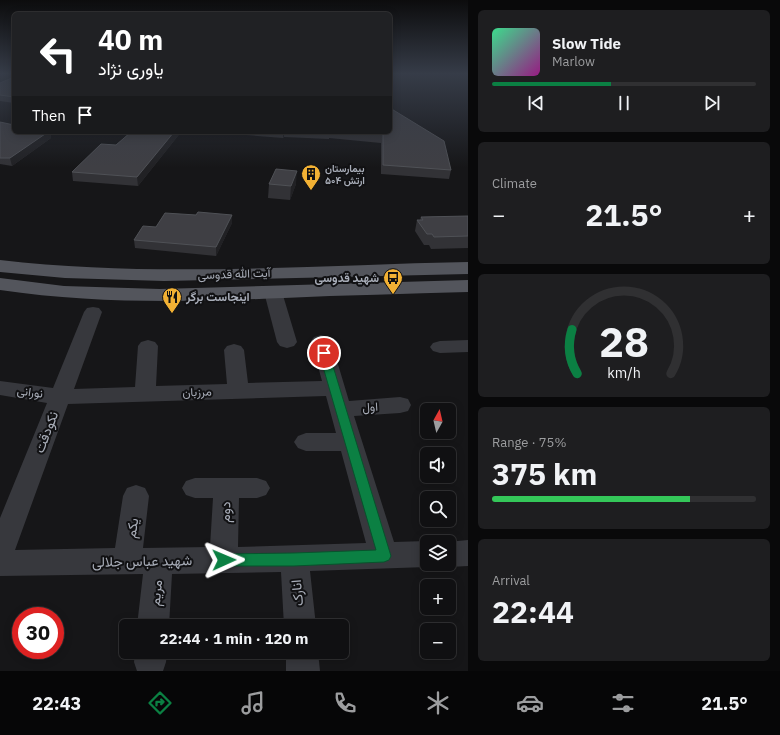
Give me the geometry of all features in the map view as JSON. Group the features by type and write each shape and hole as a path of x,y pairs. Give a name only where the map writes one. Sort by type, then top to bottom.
{"main road":[{"name":"آیت الله قدوسی","path":"0,266 78,274 124,276 468,268"},
{"path":"0,284 60,292 99,295 171,296 468,286"}],"street":[{"path":"273,292 287,342"},
{"name":"نکودقت","path":"0,553 93,312"},
{"path":"321,341 384,556"},
{"path":"145,394 148,346"},
{"path":"440,347 468,346"},
{"path":"234,350 238,391"},
{"name":"نورانی","path":"0,388 60,397"},
{"name":"مرزبان","path":"60,397 238,391 338,399"},
{"name":"اول","path":"338,399 400,405"},
{"path":"306,442 351,442"},
{"path":"195,488 257,488"},
{"name":"دوم","path":"224,560 226,488"},
{"name":"یکم","path":"127,561 136,496"},
{"name":"شهید عباس جلالی","path":"0,562 294,559 420,554"},
{"path":"456,554 468,554"},
{"name":"انارک","path":"294,559 299,619"},
{"name":"مریم","path":"154,619 159,561"},
{"path":"302,659 303,671"}],"building":[{"path":"392,109 444,141 451,170 383,165 383,134 392,134"},
{"path":"0,122 12,125 12,134 45,134 10,158 0,158"},
{"path":"129,134 172,134 137,177 72,172 101,144 116,145"},
{"path":"276,169 297,171 291,186 269,184"},
{"path":"198,212 232,215 216,247 134,240 143,226 156,227 165,213 196,215"},
{"path":"468,216 468,236 434,237 432,234 427,234 417,220 423,220 421,217"}],"place":[{"name":"بیمارستان ۵۰۴ ارتش","path":"311,191"},
{"name":"شهید قدوسی","path":"393,295"},
{"name":"اینجاست برگر","path":"172,314"}],"route":[{"path":"224,560 384,556 324,353"}]}
